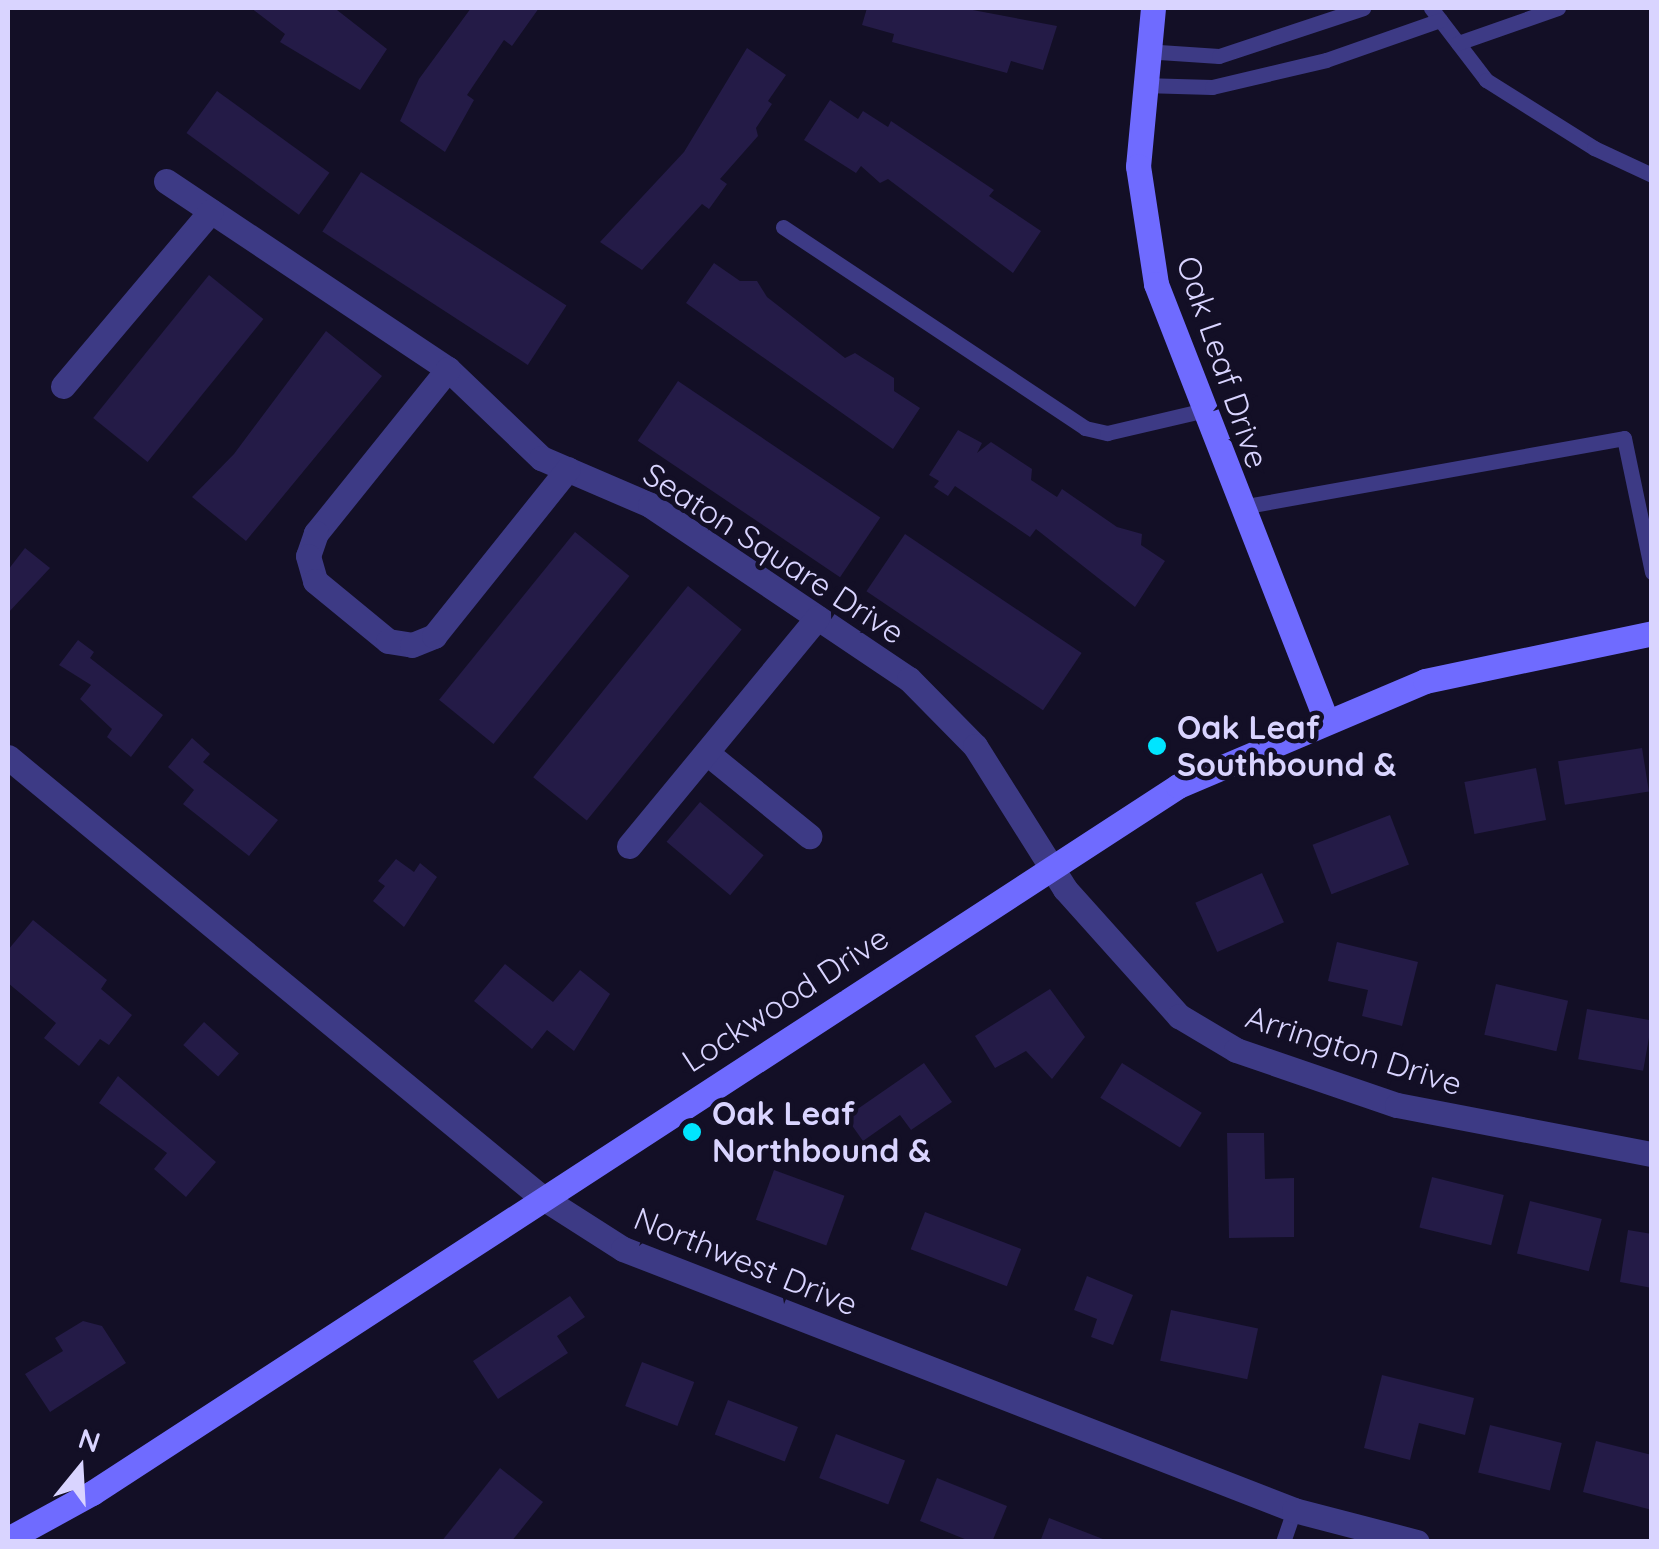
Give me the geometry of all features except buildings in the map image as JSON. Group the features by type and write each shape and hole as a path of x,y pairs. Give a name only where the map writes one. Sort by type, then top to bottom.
{"street":[{"name":"Oak Leaf Drive","path":"1153,8 1144,51 1138,166 1156,284 1201,412 1328,722"},
{"name":"Seaton Square Drive","path":"166,181 448,369 541,458 650,505 909,679 974,746 1048,867"},
{"path":"63,386 211,211"},
{"path":"448,369 316,532 308,556 315,581 388,641 434,636 568,470"},
{"path":"629,846 817,618"},
{"name":"Lockwood Drive","path":"8,1538 92,1493 540,1196 1178,786 1425,682 1652,633"},
{"path":"706,753 809,836"},
{"name":"Northwest Drive","path":"8,757 540,1196 623,1250 1294,1510 1416,1542"},
{"name":"Arrington Drive","path":"1048,867 1141,980 1179,1016 1236,1050 1398,1105 1652,1154"}],"lane":[{"path":"1144,51 1219,56 1363,8"},
{"path":"1458,43 1558,8"},
{"path":"1142,86 1212,88 1326,60 1435,14 1486,80 1594,148 1652,175"},
{"path":"782,227 1085,428 1107,433 1201,412"},
{"path":"1240,507 1624,438 1652,572"},
{"path":"1283,1542 1294,1510"}],"place":[{"name":"Oak Leaf Southbound &","path":"1157,746"},
{"name":"Oak Leaf Northbound &","path":"692,1132"}]}
